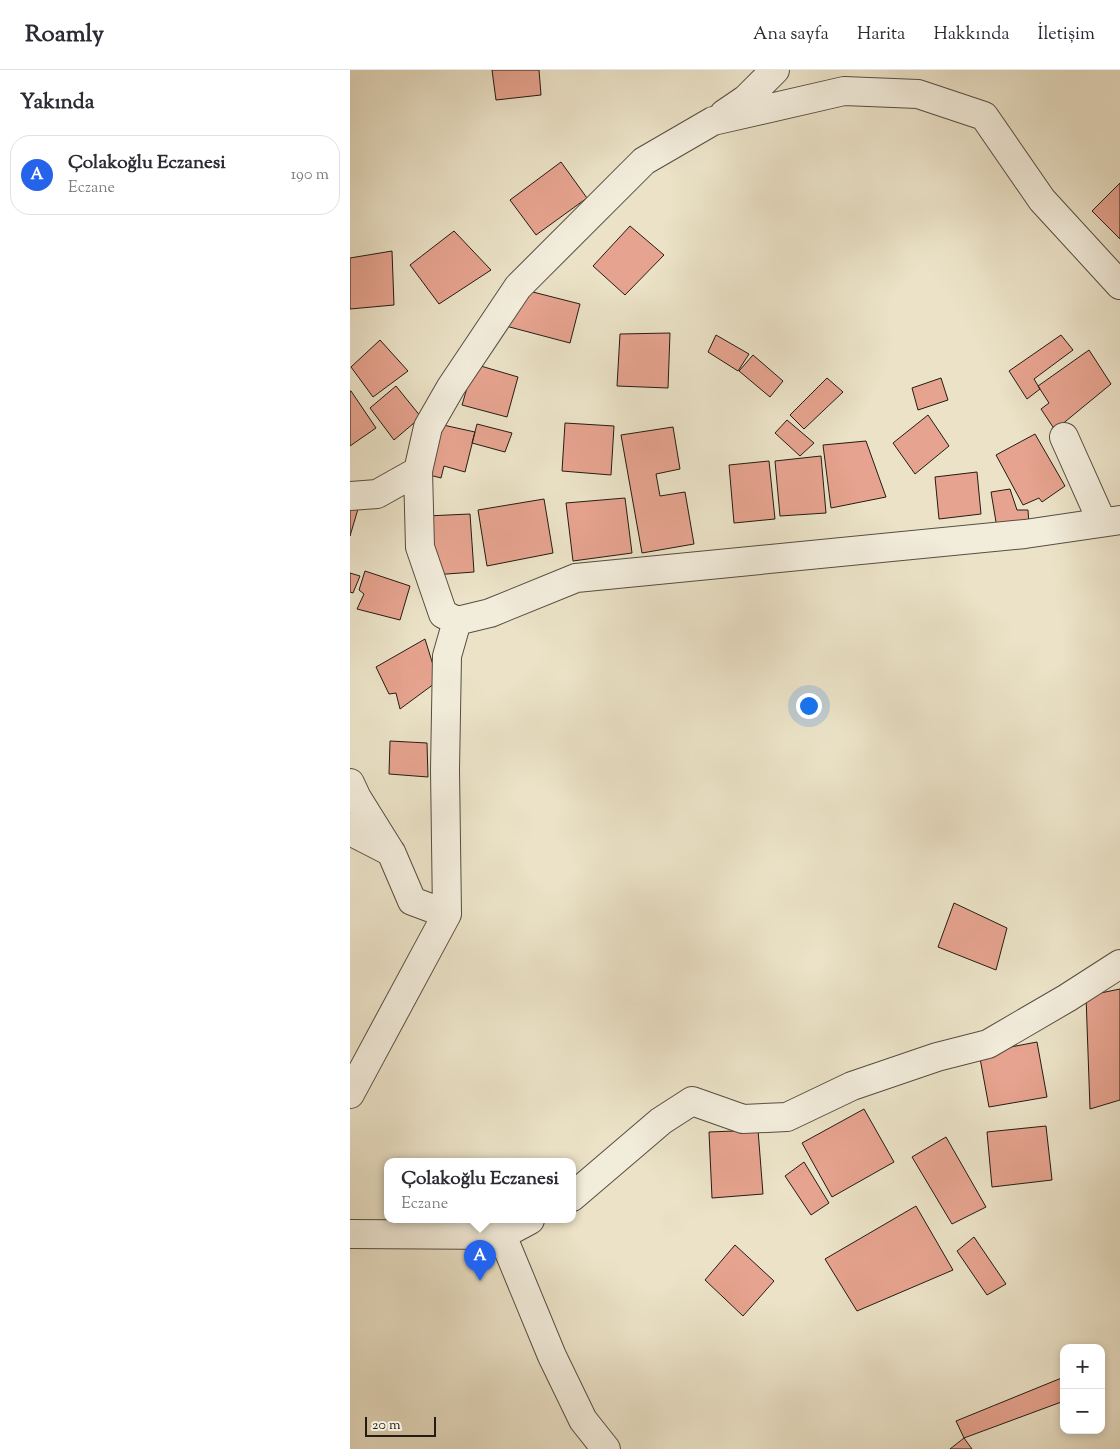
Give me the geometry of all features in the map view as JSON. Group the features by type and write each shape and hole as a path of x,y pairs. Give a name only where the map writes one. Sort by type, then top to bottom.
{"street":[{"path":"775,70 746,99 713,121 644,161 518,287 450,387 428,427 418,471 420,547 443,614 457,620 490,613 576,578 1025,534 1111,521 1064,437"},
{"path":"713,121 844,91 918,94 984,116 1042,200 1120,286"},
{"path":"350,496 377,494 418,471"},
{"path":"350,1094 447,914 445,770 447,656 457,620"},
{"path":"350,783 357,798 391,852 412,901 447,914"},
{"path":"350,828 354,833 391,852"},
{"path":"576,1194 661,1121 692,1102 743,1120 787,1117 852,1086 937,1057 988,1044 1067,998 1120,964"},
{"path":"350,1234 502,1234 524,1223"},
{"path":"502,1234 552,1356 583,1420 606,1449"}],"building":[{"path":"492,70 539,70 541,95 496,100"},
{"path":"561,162 587,198 536,235 510,200"},
{"path":"1120,183 1120,239 1092,211"},
{"path":"630,226 664,255 625,295 593,266"},
{"path":"454,231 491,270 439,304 410,265"},
{"path":"392,251 394,305 350,309 350,258"},
{"path":"525,290 580,304 570,343 502,325"},
{"path":"670,333 668,388 617,386 620,334"},
{"path":"716,335 749,354 738,371 708,352"},
{"path":"1061,335 1073,350 1034,379 1040,389 1027,399 1009,371"},
{"path":"380,340 408,371 373,397 351,367"},
{"path":"1089,350 1111,384 1055,430 1041,409 1049,403 1038,386"},
{"path":"753,355 783,381 770,397 739,371"},
{"path":"474,364 518,377 507,417 462,405"},
{"path":"827,378 843,392 804,429 790,415"},
{"path":"941,378 948,400 918,410 912,388"},
{"path":"396,386 421,417 394,440 370,408"},
{"path":"350,391 376,428 350,446"},
{"path":"928,415 949,446 915,474 893,443"},
{"path":"787,420 814,443 800,456 775,433"},
{"path":"434,423 475,432 465,472 444,466 441,478 422,473"},
{"path":"565,423 614,426 611,475 562,471"},
{"path":"477,424 512,433 505,452 472,443"},
{"path":"673,427 680,469 656,474 660,496 685,492 694,544 642,553 621,435"},
{"path":"1035,434 1065,486 1042,502 1039,498 1023,505 996,455"},
{"path":"866,441 886,497 831,508 823,445"},
{"path":"821,456 826,513 780,516 775,461"},
{"path":"769,461 775,519 734,523 729,465"},
{"path":"977,472 981,514 939,519 935,477"},
{"path":"1010,489 1017,510 1028,510 1029,525 997,528 991,492"},
{"path":"625,498 632,553 573,561 566,503"},
{"path":"544,499 553,553 487,566 478,510"},
{"path":"350,507 358,509 350,536"},
{"path":"470,514 474,572 433,575 426,516"},
{"path":"365,571 410,586 400,620 357,609 364,594 359,590"},
{"path":"350,573 360,576 353,593 350,592"},
{"path":"425,639 438,681 400,709 396,693 389,694 376,667"},
{"path":"390,741 427,743 428,777 389,774"},
{"path":"954,903 1007,928 996,970 938,947"},
{"path":"1120,989 1120,1100 1090,1109 1086,996"},
{"path":"1037,1042 1047,1097 989,1107 979,1053"},
{"path":"864,1109 894,1162 832,1197 802,1143"},
{"path":"1046,1126 1052,1180 992,1187 987,1132"},
{"path":"758,1130 763,1194 712,1198 709,1132"},
{"path":"946,1137 986,1207 952,1224 912,1157"},
{"path":"804,1162 829,1203 811,1215 785,1176"},
{"path":"916,1206 953,1270 857,1311 825,1259"},
{"path":"974,1237 1006,1284 987,1295 957,1251"},
{"path":"735,1245 774,1281 743,1316 705,1280"},
{"path":"1060,1379 1060,1402 964,1438 956,1421"},
{"path":"964,1438 972,1449 950,1449"}],"place":[{"name":"Çolakoğlu Eczanesi","path":"480,1281"}]}
